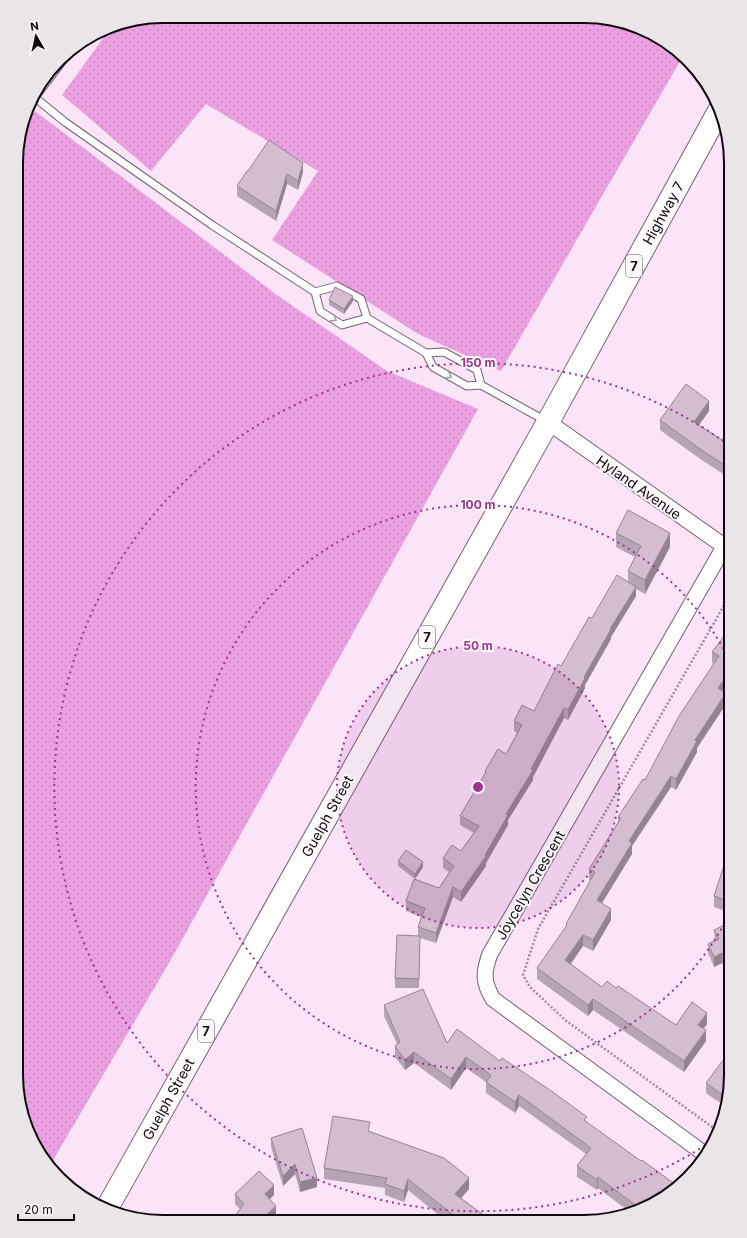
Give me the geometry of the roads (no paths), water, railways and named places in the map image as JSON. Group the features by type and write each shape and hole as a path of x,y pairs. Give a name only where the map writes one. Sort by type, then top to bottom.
{"main road":[{"name":"Highway 7","path":"548,422 716,117"},
{"name":"Guelph Street","path":"109,1204 548,422"}],"street":[{"name":"Hyland Avenue","path":"548,422 724,546"},
{"name":"Joycelyn Crescent","path":"701,1151 494,999 487,988 485,966 490,954 724,556"}],"lane":[{"path":"38,100 65,122 212,226 315,292 320,311 342,325 367,318"},
{"path":"315,292 337,286 361,299 367,318 426,353 444,352 477,370 481,385"},
{"path":"426,353 433,368 466,386 481,385 548,422"}]}
